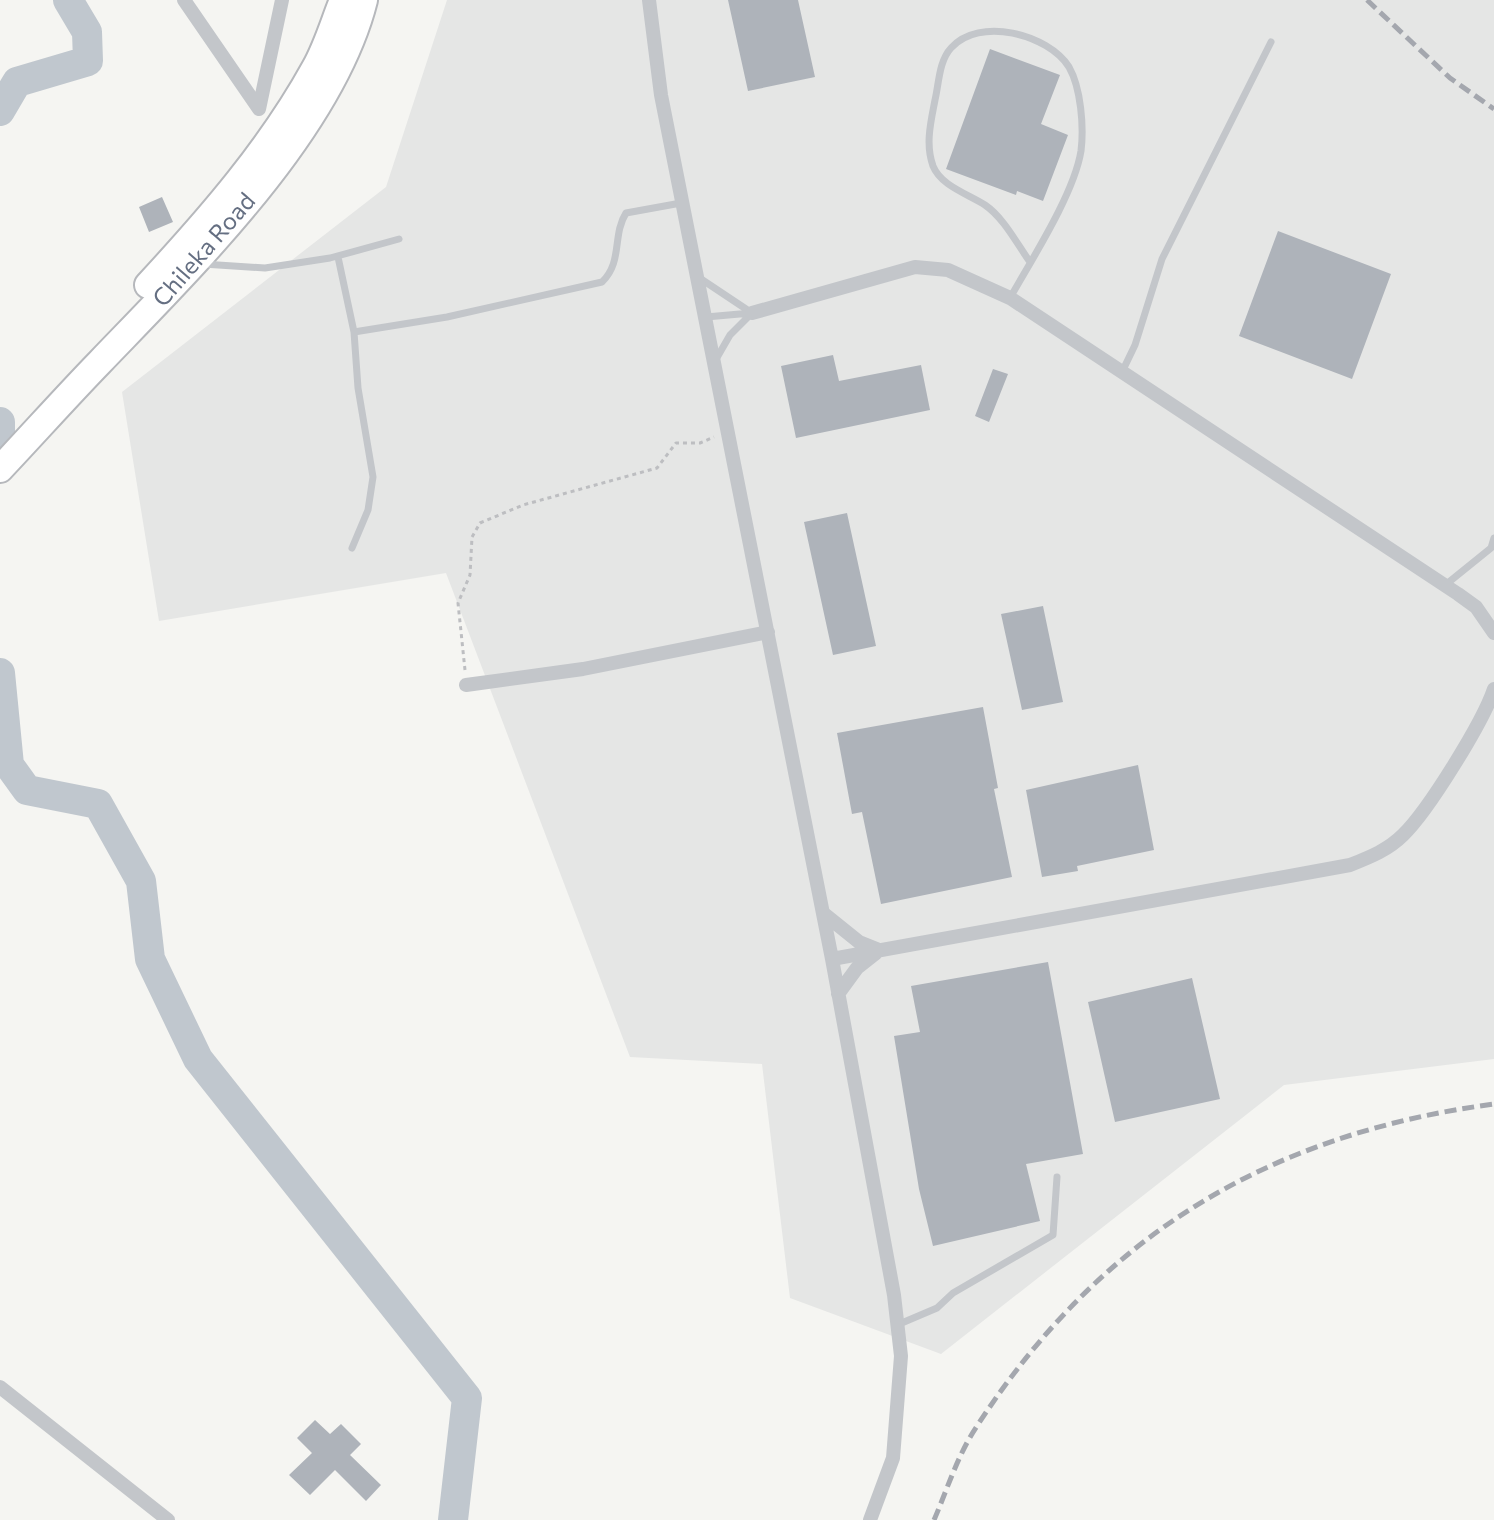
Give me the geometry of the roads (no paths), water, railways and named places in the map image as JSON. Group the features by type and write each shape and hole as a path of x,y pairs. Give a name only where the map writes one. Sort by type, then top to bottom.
{"highway":[{"path":"6,451 200,230 250,167 317,66 343,0"},
{"name":"Chileka Road","path":"6,451 217,238 299,131 345,52 364,0"}],"street":[{"path":"184,0 259,109 282,0"},
{"path":"649,0 661,95 832,959 894,1295 895,1325 901,1356 893,1458 870,1520"},
{"path":"752,313 915,267 948,270 1010,298 1476,607 1494,633"},
{"path":"466,685 583,669 768,632"},
{"path":"832,959 1350,865 1380,853 1404,834 1435,795 1494,689"},
{"path":"823,913 859,942 879,950"},
{"path":"838,994 857,968 879,950"},
{"path":"0,1387 168,1520"}],"lane":[{"path":"1010,298 1053,222 1081,151 1080,106 1068,66 1033,39 1013,31 981,31 952,47 944,60 929,131 930,154 933,168 950,185 993,211 1030,262"},
{"path":"1122,372 1135,345 1162,259 1271,42"},
{"path":"354,332 447,317 602,282 612,273 617,259 621,221 626,213 683,203"},
{"path":"193,264 265,268 338,257 399,239"},
{"path":"338,257 354,332 358,388 373,477 368,510 352,548"},
{"path":"698,277 752,313"},
{"path":"706,317 752,313"},
{"path":"715,361 730,335 752,313"},
{"path":"1444,586 1491,548 1494,538"},
{"path":"895,1325 937,1308 953,1293 1053,1235 1057,1177"}],"waterway":[{"path":"0,111 17,82 88,61 87,32 68,0"},
{"path":"0,422 0,437"},
{"path":"0,673 9,765 27,790 98,804 141,881 150,959 198,1059 467,1398 453,1520"}],"railway":[{"path":"1367,0 1450,78 1494,109"},
{"path":"934,1520 970,1437 1026,1359 1078,1299 1136,1248 1198,1205 1264,1169 1336,1140 1412,1119 1494,1104"}]}
